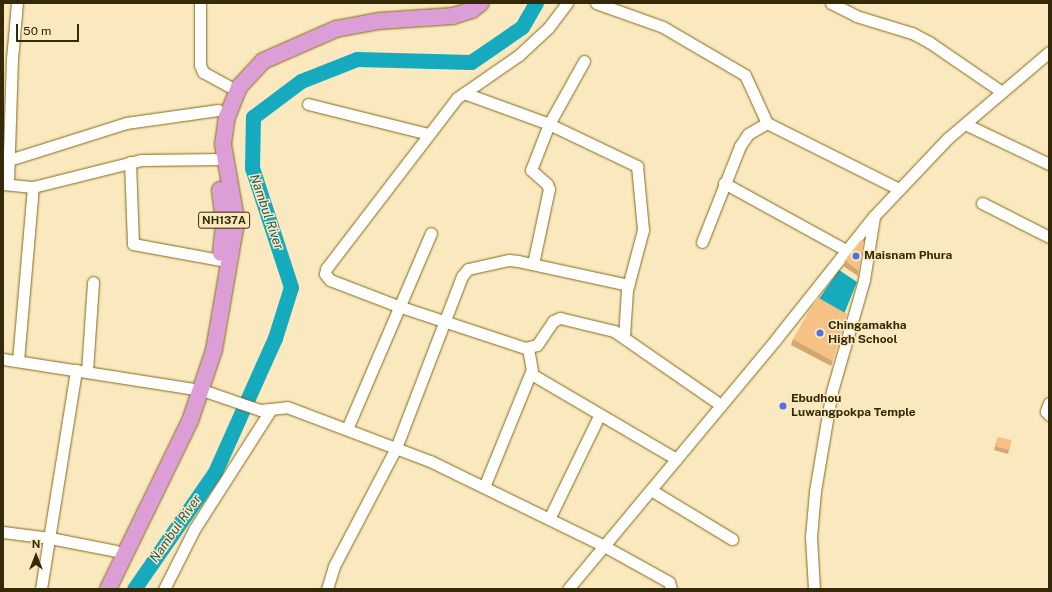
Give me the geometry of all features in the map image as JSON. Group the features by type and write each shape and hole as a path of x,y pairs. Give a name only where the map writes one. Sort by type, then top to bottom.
{"highway":[{"name":"NH137A","path":"97,589 197,389 220,260 224,210 214,123 228,86 257,53 277,41 324,22 361,13 440,9 460,3"},
{"name":"NH137A","path":"108,589 160,487 197,389 220,322 235,229 233,199 219,160 224,130 232,102 239,87 262,61 336,29 379,20 453,16 472,10 481,3"}],"street":[{"path":"17,3 12,59 6,184 33,187 130,162 219,160"},
{"path":"200,3 200,65 203,72 228,86"},
{"path":"567,3 548,28 519,55 464,93 428,134 325,271 330,280 398,306 446,323 528,348 537,345 553,321 560,318 614,331 721,405"},
{"path":"596,3 663,27 745,75 767,123 898,188"},
{"path":"831,3 856,16 912,33 929,42 1002,92"},
{"path":"568,589 676,460 898,188 965,124 1049,52"},
{"path":"533,264 549,189 547,184 531,170 549,124 584,61"},
{"path":"464,93 549,124 637,166 643,230 628,285 624,337"},
{"path":"308,104 428,134"},
{"path":"6,159 126,123 218,110"},
{"path":"702,242 724,183 745,137 767,123"},
{"path":"965,124 1049,164"},
{"path":"130,162 133,244 220,260"},
{"path":"724,183 846,250"},
{"path":"18,361 33,187"},
{"path":"982,203 1049,237"},
{"path":"814,589 811,537 815,491 832,391 864,280 874,216"},
{"path":"347,429 398,306 431,232"},
{"path":"328,588 334,566 396,448 446,323 462,276 468,269 509,260 628,285"},
{"path":"41,589 82,371 93,282"},
{"path":"484,487 531,372 528,348"},
{"path":"3,359 197,389 265,410 287,407 430,461 604,546 669,582 671,589"},
{"path":"531,372 599,416 676,460"},
{"path":"1049,403 1046,411 1049,416"},
{"path":"164,589 195,528 265,410"},
{"path":"549,519 599,416"},
{"path":"651,490 732,539"},
{"path":"3,532 50,538 116,551"}],"water":[{"path":"839,270 857,282 844,314 819,299"}],"building":[{"name":"Maisnam Phura","path":"861,240 864,241 859,271 845,260"},
{"name":"Chingamakha High School","path":"817,297 847,314 833,361 793,339"},
{"path":"998,437 1012,440 1010,450 996,447"}],"waterway":[{"name":"Nambul River","path":"134,589 215,472 275,338 291,287 252,168 253,117 301,81 357,59 471,62 522,27 536,3"}],"place":[{"name":"Maisnam Phura","path":"856,256"},
{"name":"Chingamakha High School","path":"820,333"},
{"name":"Ebudhou Luwangpokpa Temple","path":"783,406"}]}
